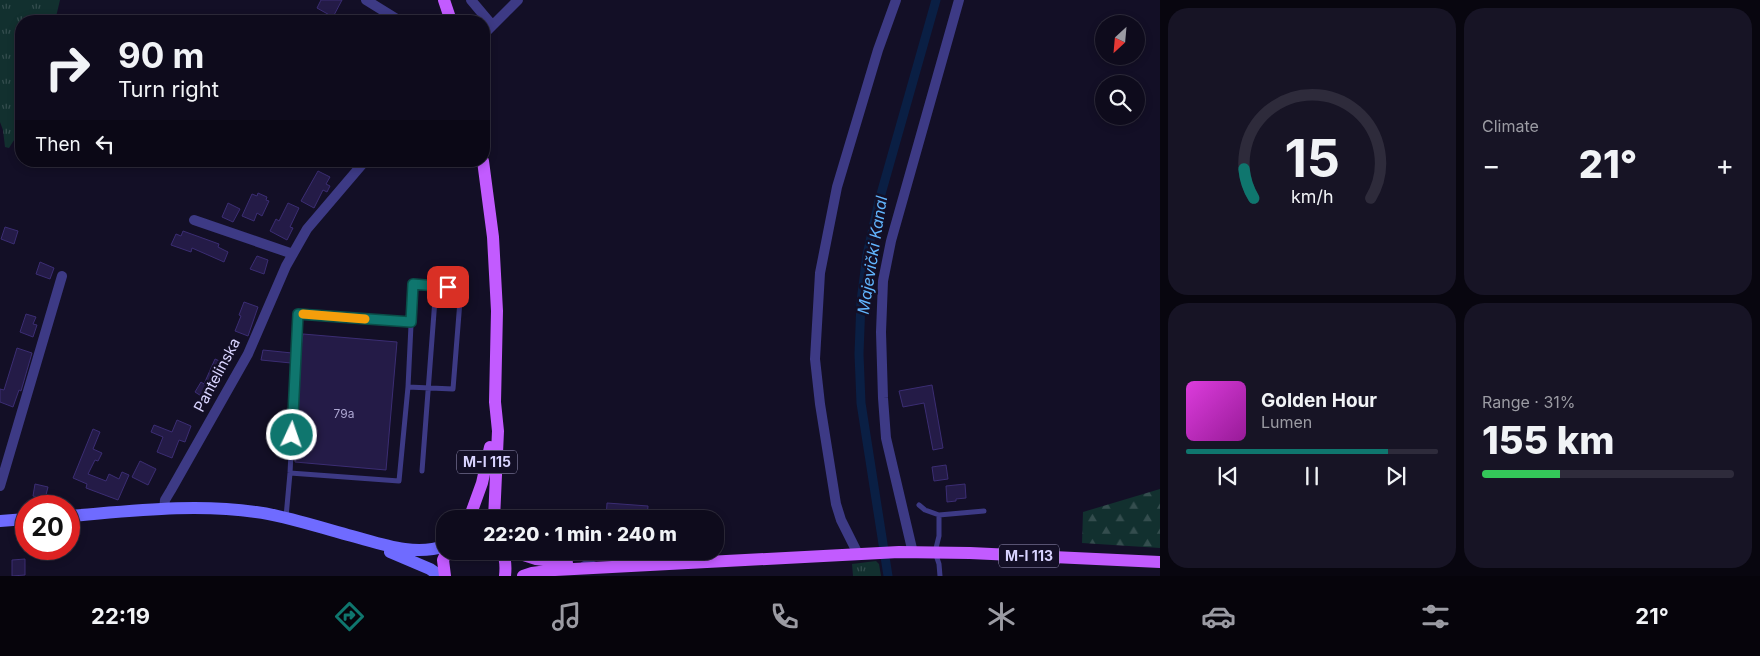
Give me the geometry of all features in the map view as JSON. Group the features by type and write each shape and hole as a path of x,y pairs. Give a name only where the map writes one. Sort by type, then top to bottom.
{"main road":[{"path":"444,0 449,15"},
{"name":"M-I 115","path":"474,510 489,456 495,402 497,336 490,210 484,167"},
{"name":"M-I 115","path":"494,510 498,431 495,402"},
{"path":"80,515 190,507 226,509 286,518 394,547 417,551 436,549"},
{"path":"0,521 15,520"},
{"path":"344,534 414,561 440,576"},
{"name":"M-I 113","path":"523,576 555,570 610,566 688,564 899,552 1160,562"},
{"path":"443,560 445,576"},
{"path":"505,560 505,576"},
{"name":"M-I 113","path":"545,560 610,566"}],"street":[{"path":"366,0 390,15"},
{"path":"472,0 484,15"},
{"path":"490,27 500,20 518,0"},
{"path":"864,553 841,520 836,504 820,404 815,359 817,318 820,274 837,187 878,50 896,0"},
{"path":"913,553 886,438 883,398 883,281 891,240 959,0"},
{"name":"Pantelinska","path":"164,509 170,490 248,354 286,266 307,229 360,167"},
{"path":"194,220 293,254"},
{"path":"0,486 62,276"}],"lane":[{"path":"290,473 400,481 408,387 413,284 461,288 453,389 408,387"},
{"path":"422,471 436,286"},
{"path":"286,518 298,314 411,322"},
{"path":"919,504 925,510 939,515 984,511"},
{"path":"939,515 939,536 935,552 940,576"},
{"path":"583,564 592,560"},
{"path":"681,560 688,564"}],"green space":[{"path":"0,0 60,0 56,15 15,15 15,138 9,148 5,147 0,122"},
{"path":"1160,489 1160,548 1082,543 1083,512"},
{"path":"876,561 879,564 881,576 853,576 852,564"}],"building":[{"path":"321,0 342,0 334,15 329,15 317,8"},
{"path":"318,171 330,177 326,184 330,186 327,192 323,190 314,208 301,201"},
{"path":"258,193 267,197 266,200 269,201 262,216 257,213 254,221 242,216 252,194 257,196"},
{"path":"228,203 240,209 233,222 222,217"},
{"path":"288,203 299,208 290,227 293,228 287,240 270,231 276,219 279,221"},
{"path":"5,227 18,231 14,244 1,239"},
{"path":"183,231 219,244 218,247 228,252 224,262 192,248 191,252 171,245 176,234 181,236"},
{"path":"257,256 268,260 264,274 250,269"},
{"path":"40,262 54,268 50,279 36,274"},
{"path":"244,302 258,307 248,336 235,331"},
{"path":"26,314 36,317 33,324 37,325 33,337 20,332"},
{"path":"303,334 397,342 386,470 295,462 300,354"},
{"path":"17,348 32,353 21,391 19,390 13,407 0,402 0,389 4,390"},
{"path":"263,350 292,353 291,363 261,360"},
{"path":"215,359 229,365 223,377 220,376 213,389 216,391 209,401 195,392 201,382 204,384"},
{"path":"932,385 943,448 933,450 924,403 903,407 899,391"},
{"path":"177,420 191,426 185,442 179,440 172,458 157,452 163,437 151,432 154,425 172,432"},
{"path":"93,429 100,432 93,449 102,453 98,461 95,460 88,474 106,481 109,474 119,479 122,472 129,475 118,500 86,488 87,484 73,478"},
{"path":"140,461 156,469 148,485 132,477"},
{"path":"946,465 948,479 934,481 932,467"},
{"path":"35,484 48,487 46,495 33,495"},
{"path":"965,484 966,498 947,502 946,486"},
{"path":"607,503 648,506 648,510 607,510"},
{"path":"12,560 25,560 25,575 12,576"}],"waterway":[{"name":"Majevički Kanal","path":"888,576 861,403 859,354 861,301 867,255 879,201 936,0"}],"slow traffic":[{"path":"303,314 365,319"}],"route":[{"path":"292,435 298,314 411,322 413,284 448,287"}]}
